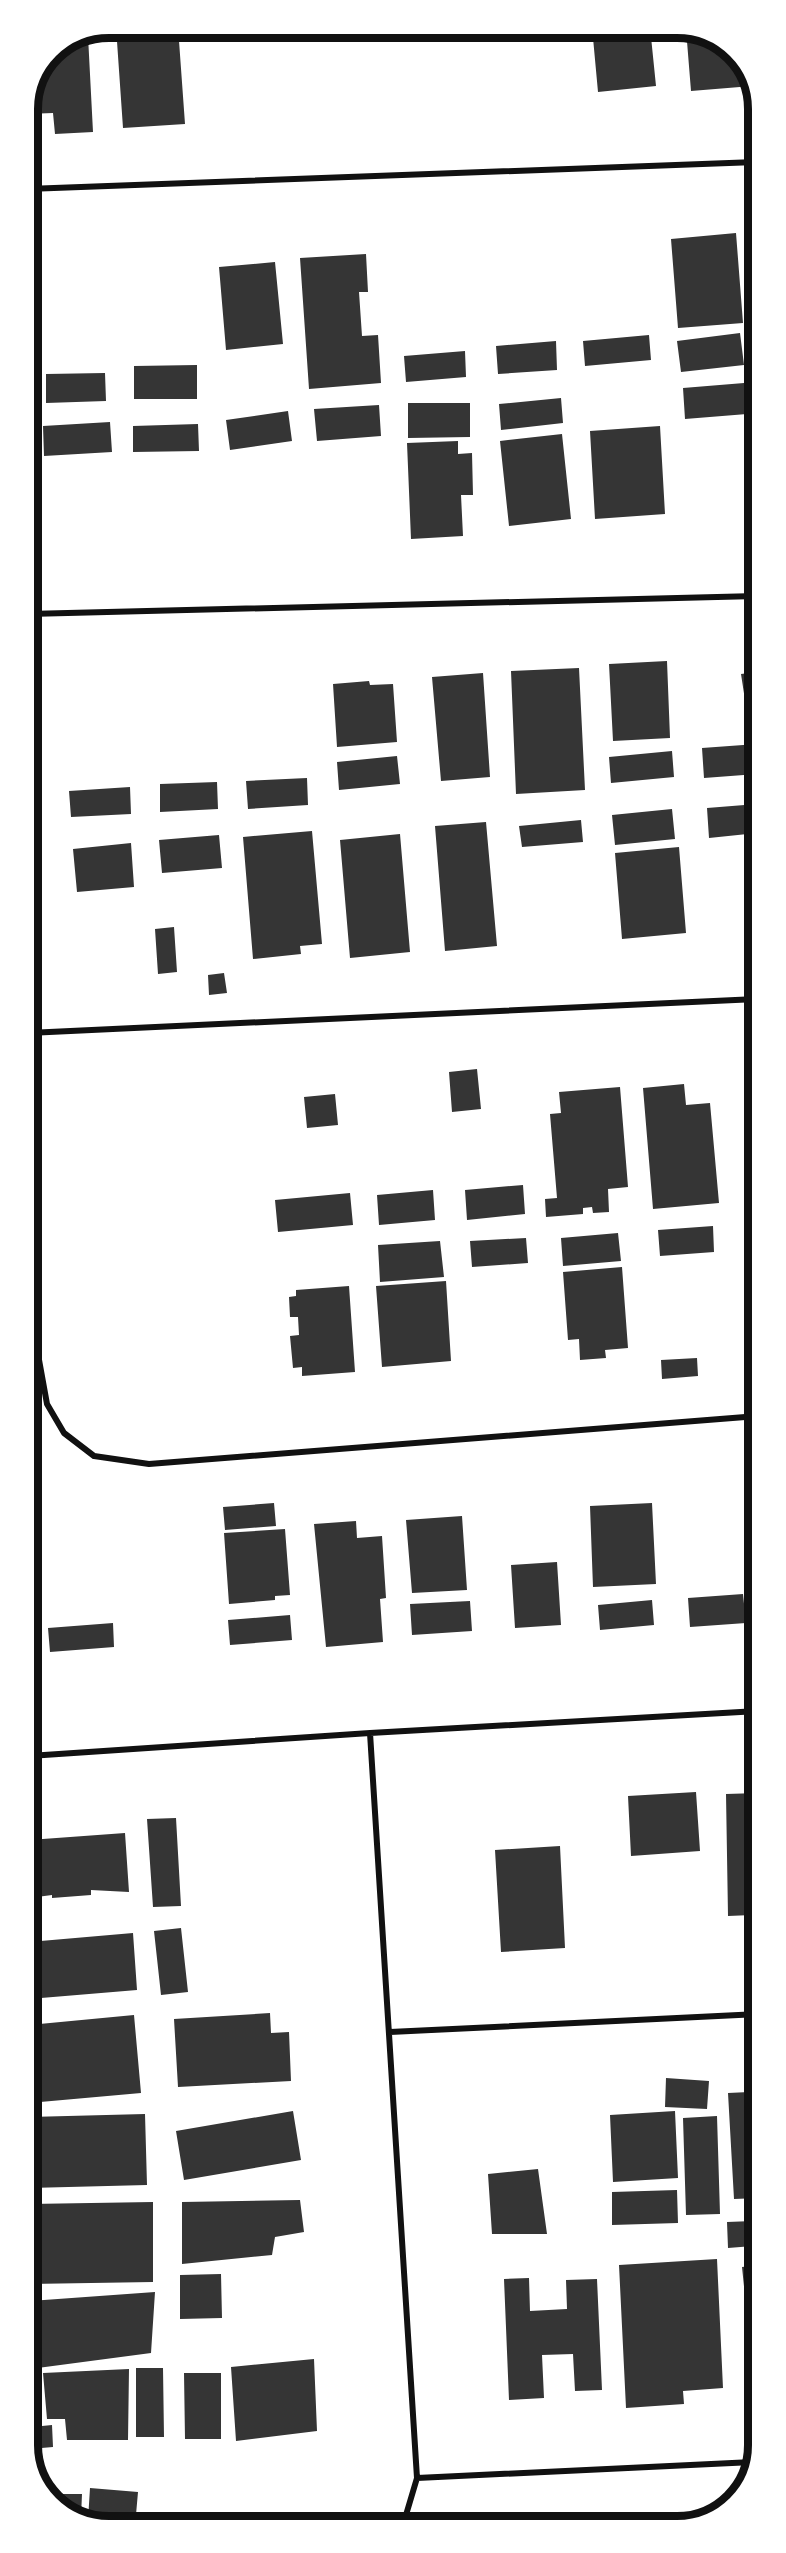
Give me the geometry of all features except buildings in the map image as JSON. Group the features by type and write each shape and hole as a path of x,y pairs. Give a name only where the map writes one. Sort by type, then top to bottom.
{"street":[{"path":"38,189 748,162"},
{"path":"38,614 748,596"},
{"path":"38,1033 748,999"},
{"path":"38,1354 47,1404 64,1433 94,1456 149,1464 748,1417"},
{"path":"38,1755 370,1732 748,1712"},
{"path":"370,1732 417,2478 406,2516"},
{"path":"390,2032 748,2015"},
{"path":"417,2478 746,2462"}]}
